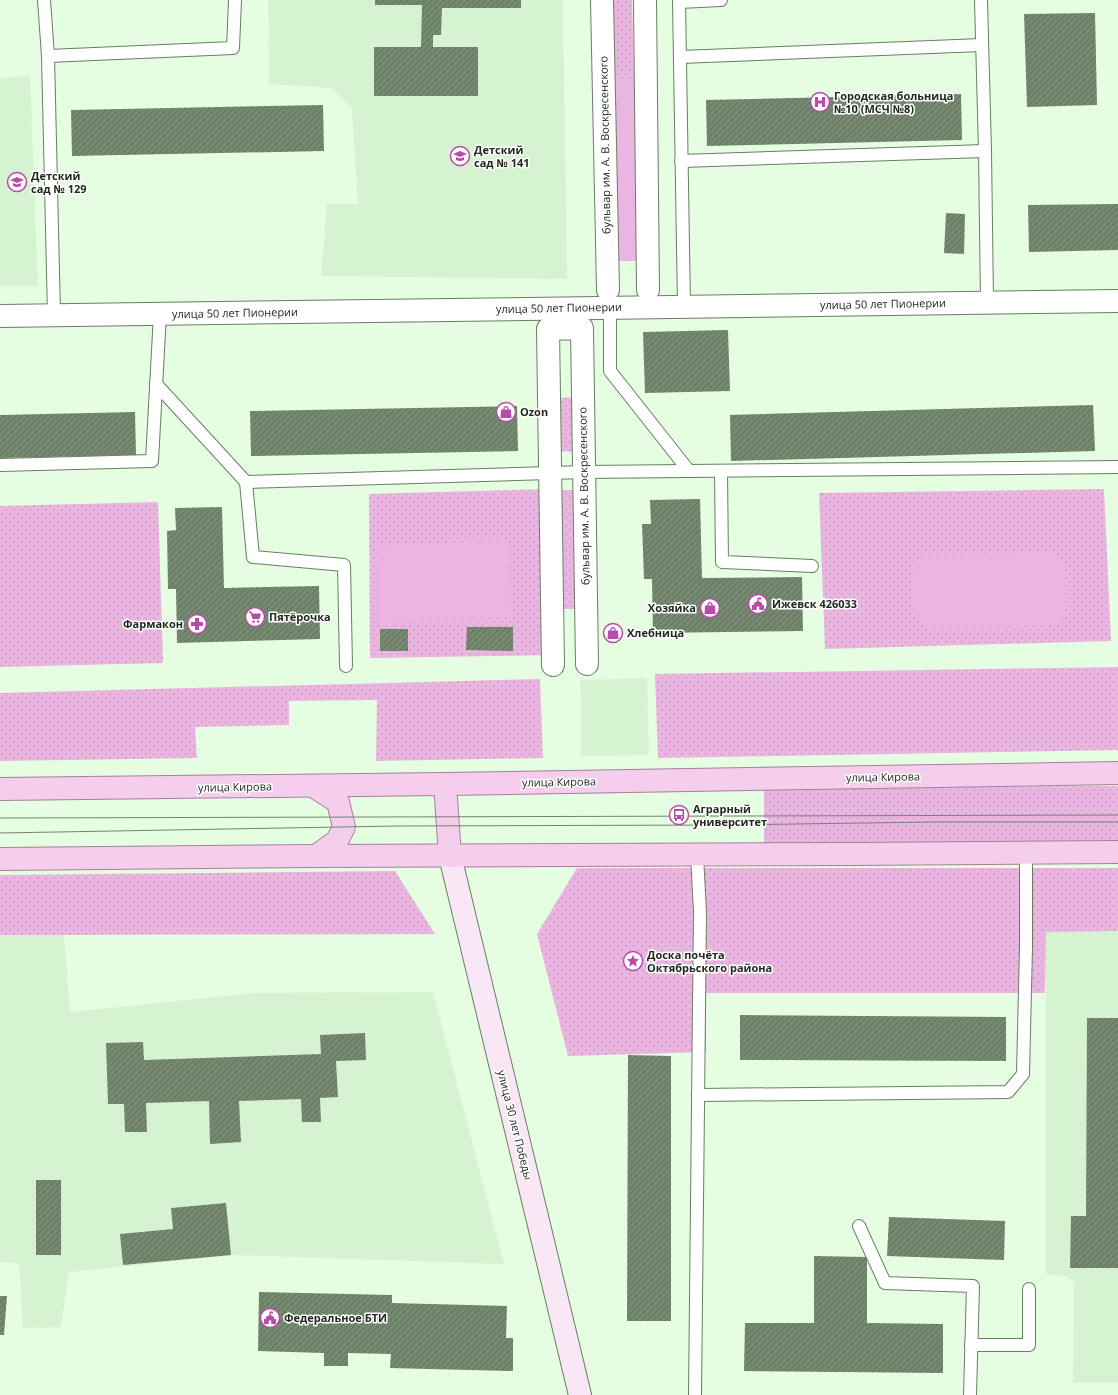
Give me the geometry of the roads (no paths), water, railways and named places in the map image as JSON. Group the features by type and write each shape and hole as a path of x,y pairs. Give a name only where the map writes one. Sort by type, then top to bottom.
{"main road":[{"name":"улица Кирова","path":"0,789 313,786 1118,773"},
{"path":"445,784 450,856"},
{"path":"313,786 338,802 344,827 337,842 316,856"},
{"path":"0,859 1118,852"},
{"name":"улица 30 лет Победы","path":"450,856 580,1395"}],"street":[{"name":"бульвар им. А. В. Воскресенского","path":"602,0 609,299"},
{"path":"644,0 648,290"},
{"name":"улица 50 лет Пионерии","path":"0,316 160,314 609,299 684,307 1118,301"},
{"name":"бульвар им. А. В. Воскресенского","path":"550,474 548,329 582,328 587,664"},
{"path":"550,474 553,665"}],"lane":[{"path":"44,0 48,56 54,315"},
{"path":"48,56 232,48 235,0"},
{"path":"684,307 679,1 721,0"},
{"path":"980,0 985,151 987,302"},
{"path":"680,57 982,45"},
{"path":"682,161 985,151"},
{"path":"609,299 610,371 688,471"},
{"path":"0,465 152,461 160,314"},
{"path":"156,384 246,482 253,557 344,565 346,666"},
{"path":"246,482 584,472 1118,467"},
{"path":"721,471 722,562 812,566"},
{"path":"698,1095 1008,1092 1023,1074 1026,947 1026,853"},
{"path":"695,1395 700,912 697,855"},
{"path":"859,1226 885,1283 973,1286 970,1395"},
{"path":"971,1345 1029,1345 1029,1289"}],"tram line":[{"path":"0,818 1118,815"},
{"path":"0,833 397,826 1118,822"}],"place":[{"name":"Городская больница №10 (МСЧ №8)","path":"820,102"},
{"name":"Детский сад № 141","path":"460,156"},
{"name":"Детский сад № 129","path":"17,182"},
{"name":"Ozon","path":"506,412"},
{"name":"Ижевск 426033","path":"758,604"},
{"name":"Хозяйка","path":"710,608"},
{"name":"Пятёрочка","path":"255,617"},
{"name":"Фармакон","path":"197,624"},
{"name":"Хлебница","path":"613,633"},
{"name":"Аграрный университет","path":"679,815"},
{"name":"Доска почёта Октябрьского района","path":"633,961"},
{"name":"Федеральное БТИ","path":"270,1318"}]}
